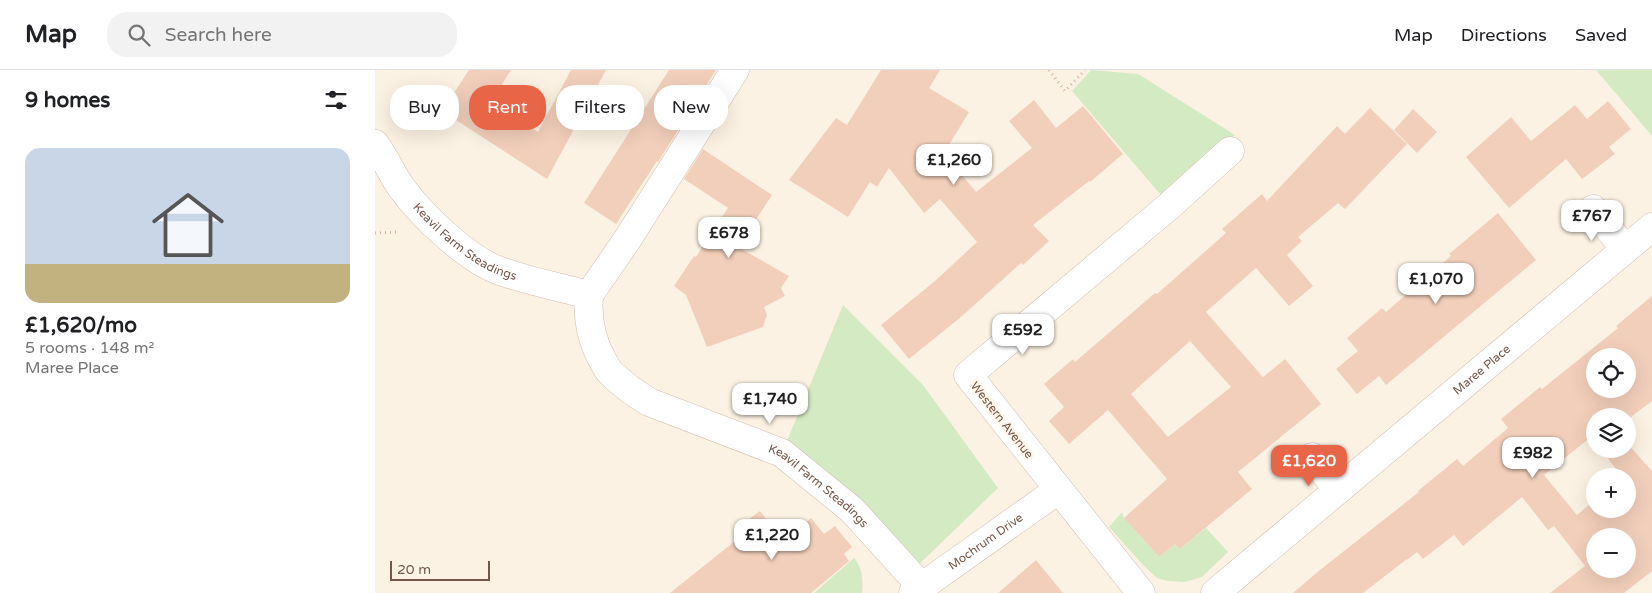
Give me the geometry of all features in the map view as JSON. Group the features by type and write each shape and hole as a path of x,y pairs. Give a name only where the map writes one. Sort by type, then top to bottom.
{"street":[{"path":"589,295 627,240 735,70"},
{"name":"Keavil Farm Steadings","path":"375,144 384,156 400,186 418,208 443,232 472,255 498,270 589,295 587,312 590,332 596,350 610,373 629,390 649,402 782,453 853,510 917,590"},
{"name":"Western Avenue","path":"1141,593 968,375 1168,207 1230,151"},
{"path":"1593,209 1625,249"},
{"name":"Maree Place","path":"1215,593 1652,227"},
{"path":"1312,457 1338,490"},
{"name":"Mochrum Drive","path":"917,590 1058,490"}],"path":[{"path":"1049,70 1065,91 1085,70"}],"green space":[{"path":"1091,70 1138,74 1235,135 1166,201 1072,91"},
{"path":"1596,70 1652,70 1652,136"},
{"path":"843,305 923,385 998,488 910,573 782,453"},
{"path":"1122,512 1124,518 1159,557 1175,544 1180,549 1206,528 1228,552 1202,577 1185,582 1157,578 1109,527"},
{"path":"854,558 862,575 862,593 814,593"}],"building":[{"path":"469,70 511,70 502,85 469,85 469,128 459,122 459,85"},
{"path":"571,70 606,70 598,85 563,85"},
{"path":"669,70 716,70 707,85 659,85"},
{"path":"881,70 940,70 929,88 969,112 944,153 976,192 1032,148 1009,121 1034,100 1056,128 1083,106 1123,154 1090,182 1033,225 1049,241 1023,265 1021,263 961,317 909,359 881,325 935,281 977,242 940,199 924,213 889,168 877,187 870,182 848,217 789,180 836,118 847,125"},
{"path":"654,93 654,130 678,130 616,224 584,203 631,130 644,130 644,109"},
{"path":"556,98 556,130 574,130 547,179 471,130 535,130 538,132 539,130 546,130 546,117"},
{"path":"1608,101 1631,129 1609,147 1615,154 1582,179 1566,159 1509,208 1466,157 1511,117 1531,141 1575,105 1587,119"},
{"path":"1370,108 1407,144 1345,209 1338,203 1298,237 1302,241 1287,255 1313,286 1289,306 1256,268 1206,312 1263,377 1285,359 1321,404 1238,472 1252,489 1180,549 1175,544 1159,557 1124,518 1167,479 1108,410 1069,444 1049,421 1064,407 1044,384 1073,359 1075,362 1155,293 1157,294 1226,233 1222,229 1262,194 1267,201 1337,126 1345,134","holes":["1190,341 1231,387 1168,437 1131,394"]},
{"path":"1413,109 1437,132 1417,153 1394,130"},
{"path":"703,149 772,195 738,247 789,276 781,288 785,296 764,307 767,315 763,327 707,347 686,295 674,286 694,256 696,257 728,208 684,179"},
{"path":"1498,213 1536,260 1386,385 1379,376 1357,394 1336,369 1358,351 1347,338 1382,308 1386,312 1451,256 1449,254"},
{"path":"1652,296 1652,401 1636,413 1636,408 1586,408 1586,441 1544,475 1577,515 1586,508 1586,518 1636,518 1636,468 1615,468 1608,458 1636,458 1636,453 1652,471 1652,571 1624,593 1550,593 1585,566 1554,526 1548,530 1522,497 1463,546 1454,535 1423,559 1417,552 1363,593 1293,593 1419,492 1457,459 1463,466 1508,428 1501,419 1540,387 1542,389 1586,354 1586,398 1636,398 1636,348 1593,348 1618,328 1616,326"},
{"path":"760,511 783,541 811,518 824,534 835,526 852,547 844,554 849,561 811,593 670,593 740,537 734,530"},
{"path":"1036,560 1063,593 998,593"}]}
